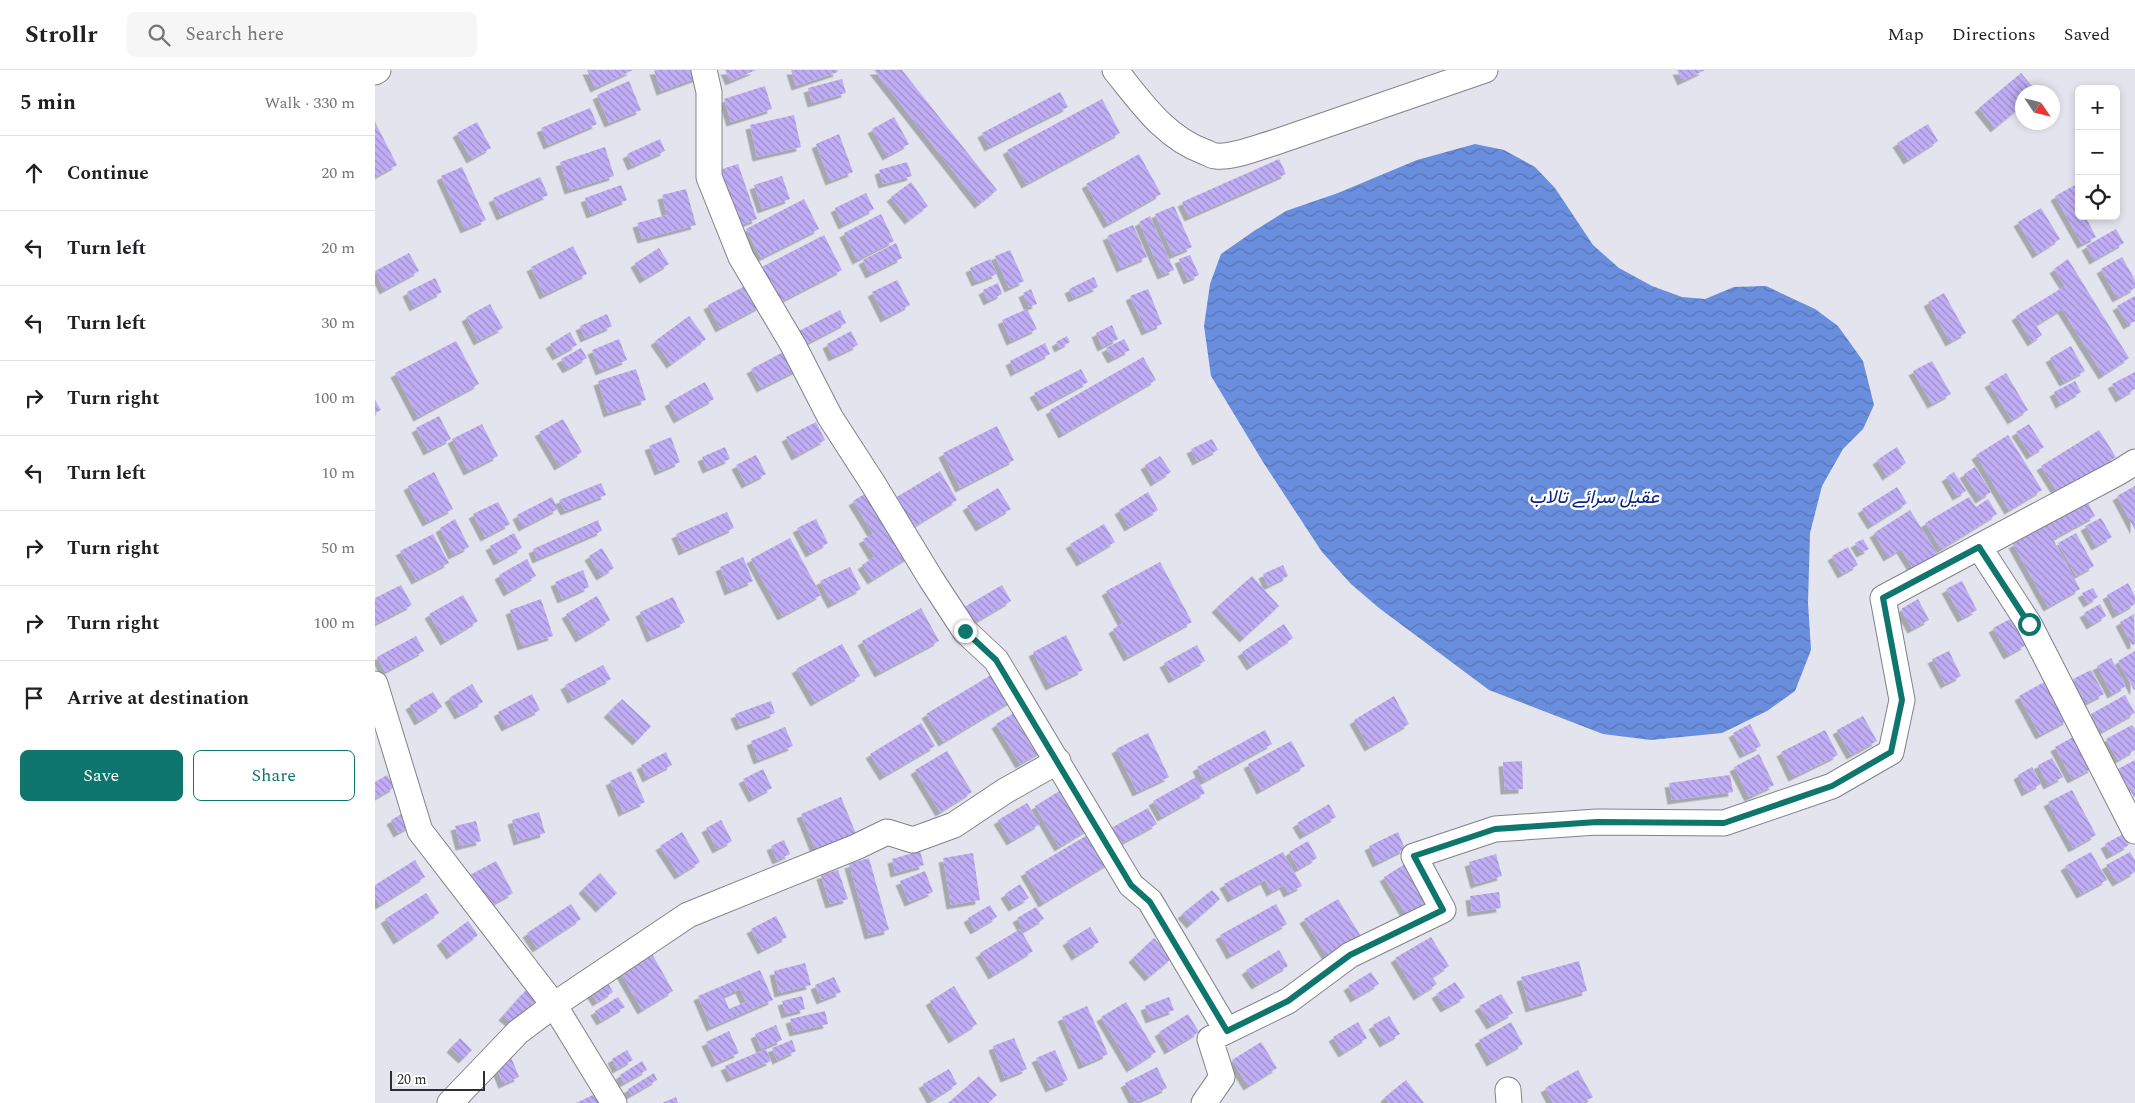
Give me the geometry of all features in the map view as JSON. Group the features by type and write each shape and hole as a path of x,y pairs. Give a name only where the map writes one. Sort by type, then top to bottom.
{"street":[{"path":"704,70 709,92 709,176 741,257 793,345 830,417 931,579 965,631 996,660 1131,885 1150,902 1227,1031"},
{"path":"1115,70 1152,116 1172,134 1189,146 1216,156 1245,152 1485,70"},
{"path":"1204,1103 1222,1078 1210,1039 1288,1001 1350,955 1443,910 1414,856 1495,829 1597,822 1724,823 1832,786 1891,752 1902,700 1883,598 2135,462"},
{"path":"1979,547 2029,624 2135,832"},
{"path":"375,684 420,831 554,1005 614,1103"},
{"path":"450,1103 518,1032 554,1005 688,915 887,832 913,840 954,825 1005,791 1058,761"}],"water":[{"name":"عقیل سرائے تالاب","path":"1475,144 1504,150 1535,167 1555,188 1593,245 1619,268 1652,286 1682,297 1705,299 1734,287 1766,286 1815,309 1838,326 1863,361 1874,405 1863,429 1843,449 1822,486 1810,533 1808,603 1811,650 1795,691 1767,711 1722,733 1651,740 1603,734 1489,690 1379,608 1351,584 1322,552 1263,462 1211,376 1204,326 1210,284 1221,254 1286,211 1338,193 1417,160"}],"building":[{"path":"587,70 633,70 595,88"},
{"path":"654,70 700,70 702,76 661,91"},
{"path":"725,70 756,70 730,81"},
{"path":"791,70 837,70 838,72 796,86"},
{"path":"874,70 902,70 997,190 979,204"},
{"path":"1677,70 1705,70 1682,81"},
{"path":"2021,73 2031,85 2015,85 2015,112 1995,128 1979,108"},
{"path":"842,79 846,93 812,103 808,88"},
{"path":"629,81 641,110 609,123 597,95"},
{"path":"765,86 772,109 731,122 724,99"},
{"path":"1060,92 1068,107 989,147 982,133"},
{"path":"1102,99 1120,133 1026,184 1007,150"},
{"path":"590,108 597,124 548,145 541,128"},
{"path":"794,115 801,147 757,157 750,125"},
{"path":"894,117 909,144 887,156 872,129"},
{"path":"375,122 397,165 375,177"},
{"path":"477,122 491,148 471,159 457,133"},
{"path":"1928,124 1938,141 1908,160 1897,143"},
{"path":"839,134 853,172 830,181 816,144"},
{"path":"660,139 665,151 632,166 627,154"},
{"path":"605,147 614,176 569,190 560,162"},
{"path":"1139,154 1161,194 1108,224 1086,184"},
{"path":"1279,159 1286,174 1189,217 1182,202"},
{"path":"907,162 912,176 883,184 879,170"},
{"path":"738,164 757,219 735,227 716,171"},
{"path":"462,167 486,220 465,229 441,176"},
{"path":"782,176 790,199 762,209 754,185"},
{"path":"540,177 548,195 501,216 493,198"},
{"path":"911,182 928,206 909,220 891,197"},
{"path":"621,185 627,200 591,214 585,198"},
{"path":"2075,185 2075,220 2087,220 2096,237 2082,244 2055,196"},
{"path":"686,189 696,225 642,239 637,223 667,215 662,195"},
{"path":"866,193 874,209 843,225 835,208"},
{"path":"804,199 819,229 761,258 746,229"},
{"path":"1174,206 1192,247 1173,255 1155,214"},
{"path":"2041,208 2060,239 2037,254 2018,222"},
{"path":"881,214 894,241 857,260 844,233"},
{"path":"1150,216 1174,270 1162,275 1139,222"},
{"path":"1133,225 1147,257 1121,268 1107,236"},
{"path":"2116,229 2124,243 2094,260 2086,246"},
{"path":"824,235 842,270 776,304 758,269"},
{"path":"896,243 902,258 870,274 863,260"},
{"path":"573,246 587,274 544,295 531,267"},
{"path":"659,248 669,264 644,279 635,263"},
{"path":"1010,250 1024,281 1009,288 995,256"},
{"path":"409,253 419,271 384,290 375,271"},
{"path":"1190,255 1199,275 1188,280 1179,259"},
{"path":"2122,257 2135,280 2135,288 2117,298 2101,269"},
{"path":"990,259 997,274 976,282 970,268"},
{"path":"2068,259 2129,358 2103,375 2062,309 2036,325 2042,335 2032,342 2016,316 2065,286 2054,269"},
{"path":"1094,277 1098,287 1073,298 1069,289"},
{"path":"435,278 442,292 414,307 407,292"},
{"path":"897,280 910,305 885,318 872,292"},
{"path":"998,283 1002,294 988,301 983,290"},
{"path":"749,284 761,306 720,328 708,305"},
{"path":"1031,289 1037,304 1029,307 1023,293"},
{"path":"1148,289 1162,324 1146,331 1130,296"},
{"path":"1944,293 1966,333 1950,342 1928,302"},
{"path":"2135,296 2135,321 2128,325 2117,306"},
{"path":"490,304 503,328 478,341 466,317"},
{"path":"1027,309 1037,329 1011,341 1002,320"},
{"path":"840,310 846,323 798,348 791,335"},
{"path":"607,314 612,326 585,338 580,326"},
{"path":"689,316 706,339 671,364 655,341"},
{"path":"1112,325 1118,339 1102,347 1096,333"},
{"path":"851,331 858,345 833,357 827,344"},
{"path":"570,332 577,345 557,356 550,344"},
{"path":"1067,336 1070,342 1059,348 1056,342"},
{"path":"619,339 627,360 600,371 592,350"},
{"path":"1124,339 1130,350 1112,359 1106,348"},
{"path":"456,341 479,384 418,417 395,373"},
{"path":"1045,343 1050,354 1015,372 1010,361"},
{"path":"2071,346 2085,371 2064,382 2050,358"},
{"path":"581,348 587,358 567,369 561,359"},
{"path":"789,349 799,369 761,388 751,369"},
{"path":"1143,357 1156,380 1063,434 1050,410"},
{"path":"1932,361 1951,394 1932,404 1913,371"},
{"path":"636,369 646,400 608,413 598,381"},
{"path":"1081,369 1088,382 1042,407 1034,393"},
{"path":"2135,372 2135,389 2120,398 2112,384"},
{"path":"2006,373 2028,410 2012,420 1989,383"},
{"path":"2075,381 2081,392 2060,404 2054,392"},
{"path":"705,382 714,399 678,419 669,402"},
{"path":"375,400 381,410 375,413"},
{"path":"439,416 451,439 428,451 416,428"},
{"path":"563,419 582,452 559,466 539,432"},
{"path":"816,422 825,440 796,456 786,437"},
{"path":"482,424 498,456 468,471 452,439"},
{"path":"2029,424 2044,447 2031,455 2016,432"},
{"path":"997,426 1014,460 960,488 943,453"},
{"path":"2099,430 2116,457 2058,493 2041,466"},
{"path":"2008,435 2042,490 2009,510 1976,455"},
{"path":"671,437 680,462 659,471 649,446"},
{"path":"1212,439 1218,450 1197,461 1191,449"},
{"path":"725,447 730,459 707,469 702,457"},
{"path":"1897,447 1906,463 1887,476 1877,460"},
{"path":"756,455 766,474 746,484 736,465"},
{"path":"1160,456 1171,472 1155,482 1145,465"},
{"path":"1975,467 1991,492 1980,499 1964,474"},
{"path":"940,471 957,500 908,530 890,501"},
{"path":"434,472 453,509 427,522 408,486"},
{"path":"1954,472 1966,491 1957,496 1946,477"},
{"path":"601,483 606,495 565,511 559,500"},
{"path":"2135,486 2135,530 2117,496"},
{"path":"1897,487 1907,503 1872,525 1862,509"},
{"path":"998,488 1011,509 980,527 967,506"},
{"path":"871,490 912,555 872,580 862,565 874,557 863,539 873,534 853,501"},
{"path":"1148,492 1158,510 1129,527 1119,510"},
{"path":"552,497 558,509 523,527 517,515"},
{"path":"1969,497 1976,507 1988,499 1997,514 1941,549 1925,523"},
{"path":"498,502 510,524 485,537 473,514"},
{"path":"2088,503 2095,516 2053,539 2080,589 2048,607 2013,544"},
{"path":"1910,510 1938,555 1914,570 1901,549 1888,557 1874,533"},
{"path":"727,512 734,528 683,551 676,534"},
{"path":"2101,518 2112,537 2096,546 2085,526"},
{"path":"455,519 469,547 453,555 440,528"},
{"path":"816,519 828,543 810,553 797,528"},
{"path":"598,520 602,531 537,559 533,549"},
{"path":"1104,524 1115,542 1081,562 1070,544"},
{"path":"514,533 522,548 498,561 490,546"},
{"path":"2076,533 2094,566 2076,576 2058,543"},
{"path":"433,534 449,563 416,580 400,551"},
{"path":"790,538 821,595 782,616 751,559"},
{"path":"1863,539 1869,549 1861,553 1855,543"},
{"path":"1848,547 1858,565 1842,574 1832,556"},
{"path":"602,548 614,568 601,576 589,556"},
{"path":"743,557 753,581 729,591 720,567"},
{"path":"527,559 536,576 508,592 499,575"},
{"path":"1160,562 1192,622 1128,657 1113,629 1123,623 1106,591"},
{"path":"1283,565 1288,576 1268,586 1263,574"},
{"path":"850,567 861,589 832,604 820,581"},
{"path":"583,570 589,587 562,599 555,582"},
{"path":"1252,576 1279,606 1244,638 1216,608"},
{"path":"1962,581 1977,610 1962,618 1946,589"},
{"path":"2128,583 2135,596 2135,604 2117,614 2107,595"},
{"path":"401,585 412,605 375,624 375,598"},
{"path":"1002,585 1011,601 970,625 961,609"},
{"path":"2093,588 2098,597 2088,603 2082,593"},
{"path":"463,595 478,621 445,641 429,614"},
{"path":"597,596 610,620 580,638 566,614"},
{"path":"673,597 685,622 651,638 640,612"},
{"path":"541,599 553,636 522,646 510,610"},
{"path":"1918,599 1929,620 1912,629 1901,609"},
{"path":"2100,604 2106,616 2091,625 2084,613"},
{"path":"921,608 939,641 879,673 862,641"},
{"path":"2134,614 2135,644 2132,645 2120,622"},
{"path":"2012,618 2026,645 2008,655 1993,628"},
{"path":"1284,624 1293,638 1251,666 1242,652"},
{"path":"1066,635 1083,670 1050,686 1033,652"},
{"path":"416,636 424,651 385,672 377,657"},
{"path":"842,644 860,676 815,702 796,669"},
{"path":"1197,645 1205,661 1173,679 1164,663"},
{"path":"1949,651 1961,676 1945,684 1932,659"},
{"path":"2135,651 2135,689 2134,690 2118,661"},
{"path":"2111,658 2126,686 2112,694 2097,666"},
{"path":"603,665 611,679 572,699 565,685"},
{"path":"2091,670 2104,694 2086,703 2073,679"},
{"path":"996,672 1013,700 943,742 926,714"},
{"path":"2046,681 2068,720 2040,735 2019,696"},
{"path":"472,684 483,702 459,715 449,698"},
{"path":"433,692 442,707 419,721 410,705"},
{"path":"532,694 540,710 506,727 498,712"},
{"path":"2125,695 2135,713 2101,732 2091,714"},
{"path":"1394,696 1409,724 1369,747 1354,720"},
{"path":"622,699 651,726 637,741 608,713"},
{"path":"771,701 775,713 740,726 735,714"},
{"path":"1022,708 1047,748 1020,764 996,724"},
{"path":"1863,716 1877,741 1851,755 1837,730"},
{"path":"921,723 935,746 884,776 870,754"},
{"path":"1750,724 1761,746 1744,754 1733,733"},
{"path":"2132,725 2135,729 2135,750 2118,760 2106,739"},
{"path":"785,727 793,746 758,760 751,741"},
{"path":"1265,730 1272,744 1204,781 1197,767"},
{"path":"1825,730 1838,755 1793,777 1781,752"},
{"path":"1148,733 1169,777 1137,792 1116,749"},
{"path":"2075,736 2093,768 2072,779 2055,747"},
{"path":"1291,741 1305,766 1261,790 1248,764"},
{"path":"947,751 972,792 940,812 915,770"},
{"path":"666,752 672,765 647,778 641,765"},
{"path":"1759,754 1774,785 1749,797 1734,767"},
{"path":"2052,758 2063,777 2048,785 2038,765"},
{"path":"2135,760 2135,797 2134,797 2118,769"},
{"path":"1522,761 1523,789 1505,790 1503,762"},
{"path":"2032,767 2041,784 2026,792 2018,775"},
{"path":"763,769 772,788 753,798 743,779"},
{"path":"631,771 645,802 623,812 610,781"},
{"path":"387,775 395,787 376,798 375,782"},
{"path":"1730,775 1733,792 1672,800 1669,783"},
{"path":"1196,777 1205,793 1162,817 1153,801"},
{"path":"1066,787 1090,828 1059,847 1035,806"},
{"path":"2072,790 2096,835 2073,848 2048,802"},
{"path":"841,797 856,834 816,851 801,814"},
{"path":"1027,803 1040,824 1011,841 998,820"},
{"path":"1329,804 1336,817 1304,835 1297,823"},
{"path":"1148,808 1157,824 1120,844 1111,828"},
{"path":"407,811 414,824 398,833 391,820"},
{"path":"539,812 545,833 518,841 512,820"},
{"path":"721,820 732,841 717,849 706,828"},
{"path":"476,821 481,841 460,846 455,826"},
{"path":"1096,830 1114,860 1043,903 1025,872"},
{"path":"682,832 700,862 679,875 660,846"},
{"path":"1398,832 1405,849 1377,863 1369,846"},
{"path":"2123,834 2129,845 2111,855 2105,844"},
{"path":"784,840 790,854 777,860 771,846"},
{"path":"1308,841 1317,858 1298,869 1289,852"},
{"path":"920,851 924,865 895,873 892,859"},
{"path":"1283,852 1302,886 1288,893 1284,885 1271,892 1265,880 1232,898 1224,884"},
{"path":"2091,852 2107,880 2081,894 2065,866"},
{"path":"2130,852 2135,860 2135,872 2117,882 2106,865"},
{"path":"973,853 980,900 951,905 943,858"},
{"path":"1496,854 1502,876 1475,884 1469,862"},
{"path":"869,858 889,930 869,935 849,864"},
{"path":"415,860 425,877 380,905 375,897 375,885"},
{"path":"496,861 513,893 485,908 468,876"},
{"path":"1410,861 1435,902 1408,918 1384,877"},
{"path":"838,870 848,899 830,904 821,875"},
{"path":"925,871 933,892 909,902 900,881"},
{"path":"600,873 617,893 600,908 583,889"},
{"path":"1020,884 1029,898 1013,907 1005,894"},
{"path":"1212,890 1220,899 1191,924 1182,914"},
{"path":"1499,892 1501,908 1472,912 1470,896"},
{"path":"426,893 439,913 398,940 385,919"},
{"path":"1338,899 1362,938 1329,959 1304,919"},
{"path":"571,904 581,919 537,948 527,933"},
{"path":"1276,904 1287,924 1231,955 1220,935"},
{"path":"990,905 997,917 975,930 968,918"},
{"path":"1036,907 1044,919 1024,931 1017,918"},
{"path":"776,916 787,937 762,950 751,929"},
{"path":"468,921 478,935 451,955 441,941"},
{"path":"1090,927 1099,942 1076,956 1067,941"},
{"path":"1020,929 1033,951 993,975 980,953"},
{"path":"1431,937 1449,966 1432,977 1437,984 1418,996 1395,958"},
{"path":"1154,938 1172,958 1149,977 1133,958"},
{"path":"1279,950 1288,966 1256,985 1246,970"},
{"path":"651,952 673,991 642,1010 619,970"},
{"path":"1579,961 1587,991 1530,1008 1521,977"},
{"path":"805,963 811,985 779,993 774,971"},
{"path":"760,970 773,1000 711,1027 698,996","holes":["740,989 746,1002 729,1009 724,996"]},
{"path":"1371,972 1379,984 1355,998 1348,986"},
{"path":"834,977 841,992 821,1000 815,985"},
{"path":"605,978 613,992 597,1002 588,988"},
{"path":"1455,982 1465,997 1445,1008 1436,994"},
{"path":"954,986 977,1024 953,1039 930,1001"},
{"path":"526,990 537,999 515,1026 503,1016"},
{"path":"1501,994 1513,1013 1491,1025 1479,1006"},
{"path":"802,996 805,1009 786,1014 782,1001"},
{"path":"618,997 625,1007 601,1021 595,1011"},
{"path":"1169,997 1174,1010 1150,1019 1145,1006"},
{"path":"1126,1002 1156,1052 1131,1068 1101,1017"},
{"path":"1087,1006 1108,1054 1083,1065 1062,1017"},
{"path":"825,1011 828,1024 794,1032 790,1019"},
{"path":"1188,1014 1199,1032 1169,1050 1159,1032"},
{"path":"1389,1016 1400,1034 1384,1043 1373,1025"},
{"path":"1358,1022 1367,1038 1343,1053 1333,1037"},
{"path":"1511,1022 1523,1044 1491,1062 1479,1040"},
{"path":"776,1025 782,1040 761,1049 755,1034"},
{"path":"729,1031 739,1053 716,1063 706,1042"},
{"path":"460,1038 472,1050 463,1059 451,1048"},
{"path":"1014,1038 1027,1069 1005,1078 993,1046"},
{"path":"792,1040 796,1051 777,1060 772,1048"},
{"path":"1261,1042 1277,1068 1248,1086 1232,1060"},
{"path":"766,1049 771,1061 731,1078 725,1066"},
{"path":"627,1050 633,1060 617,1069 612,1059"},
{"path":"1055,1050 1068,1080 1050,1088 1036,1058"},
{"path":"511,1057 519,1077 503,1084 495,1064"},
{"path":"642,1061 647,1070 624,1083 620,1075"},
{"path":"1157,1067 1167,1088 1135,1103 1125,1083"},
{"path":"949,1069 957,1084 932,1100 923,1084"},
{"path":"1578,1070 1593,1097 1582,1103 1553,1103 1545,1088"},
{"path":"654,1073 657,1080 631,1095 628,1089"},
{"path":"979,1076 997,1095 988,1103 948,1103"},
{"path":"1406,1080 1424,1103 1389,1103 1385,1097"},
{"path":"595,1094 599,1103 576,1103"},
{"path":"676,1097 678,1103 662,1103"}],"route":[{"path":"965,631 996,660 1131,885 1150,902 1227,1031 1288,1001 1350,955 1443,910 1414,856 1495,829 1597,822 1724,823 1832,786 1891,752 1902,700 1883,598 1979,547 2029,624"}]}
